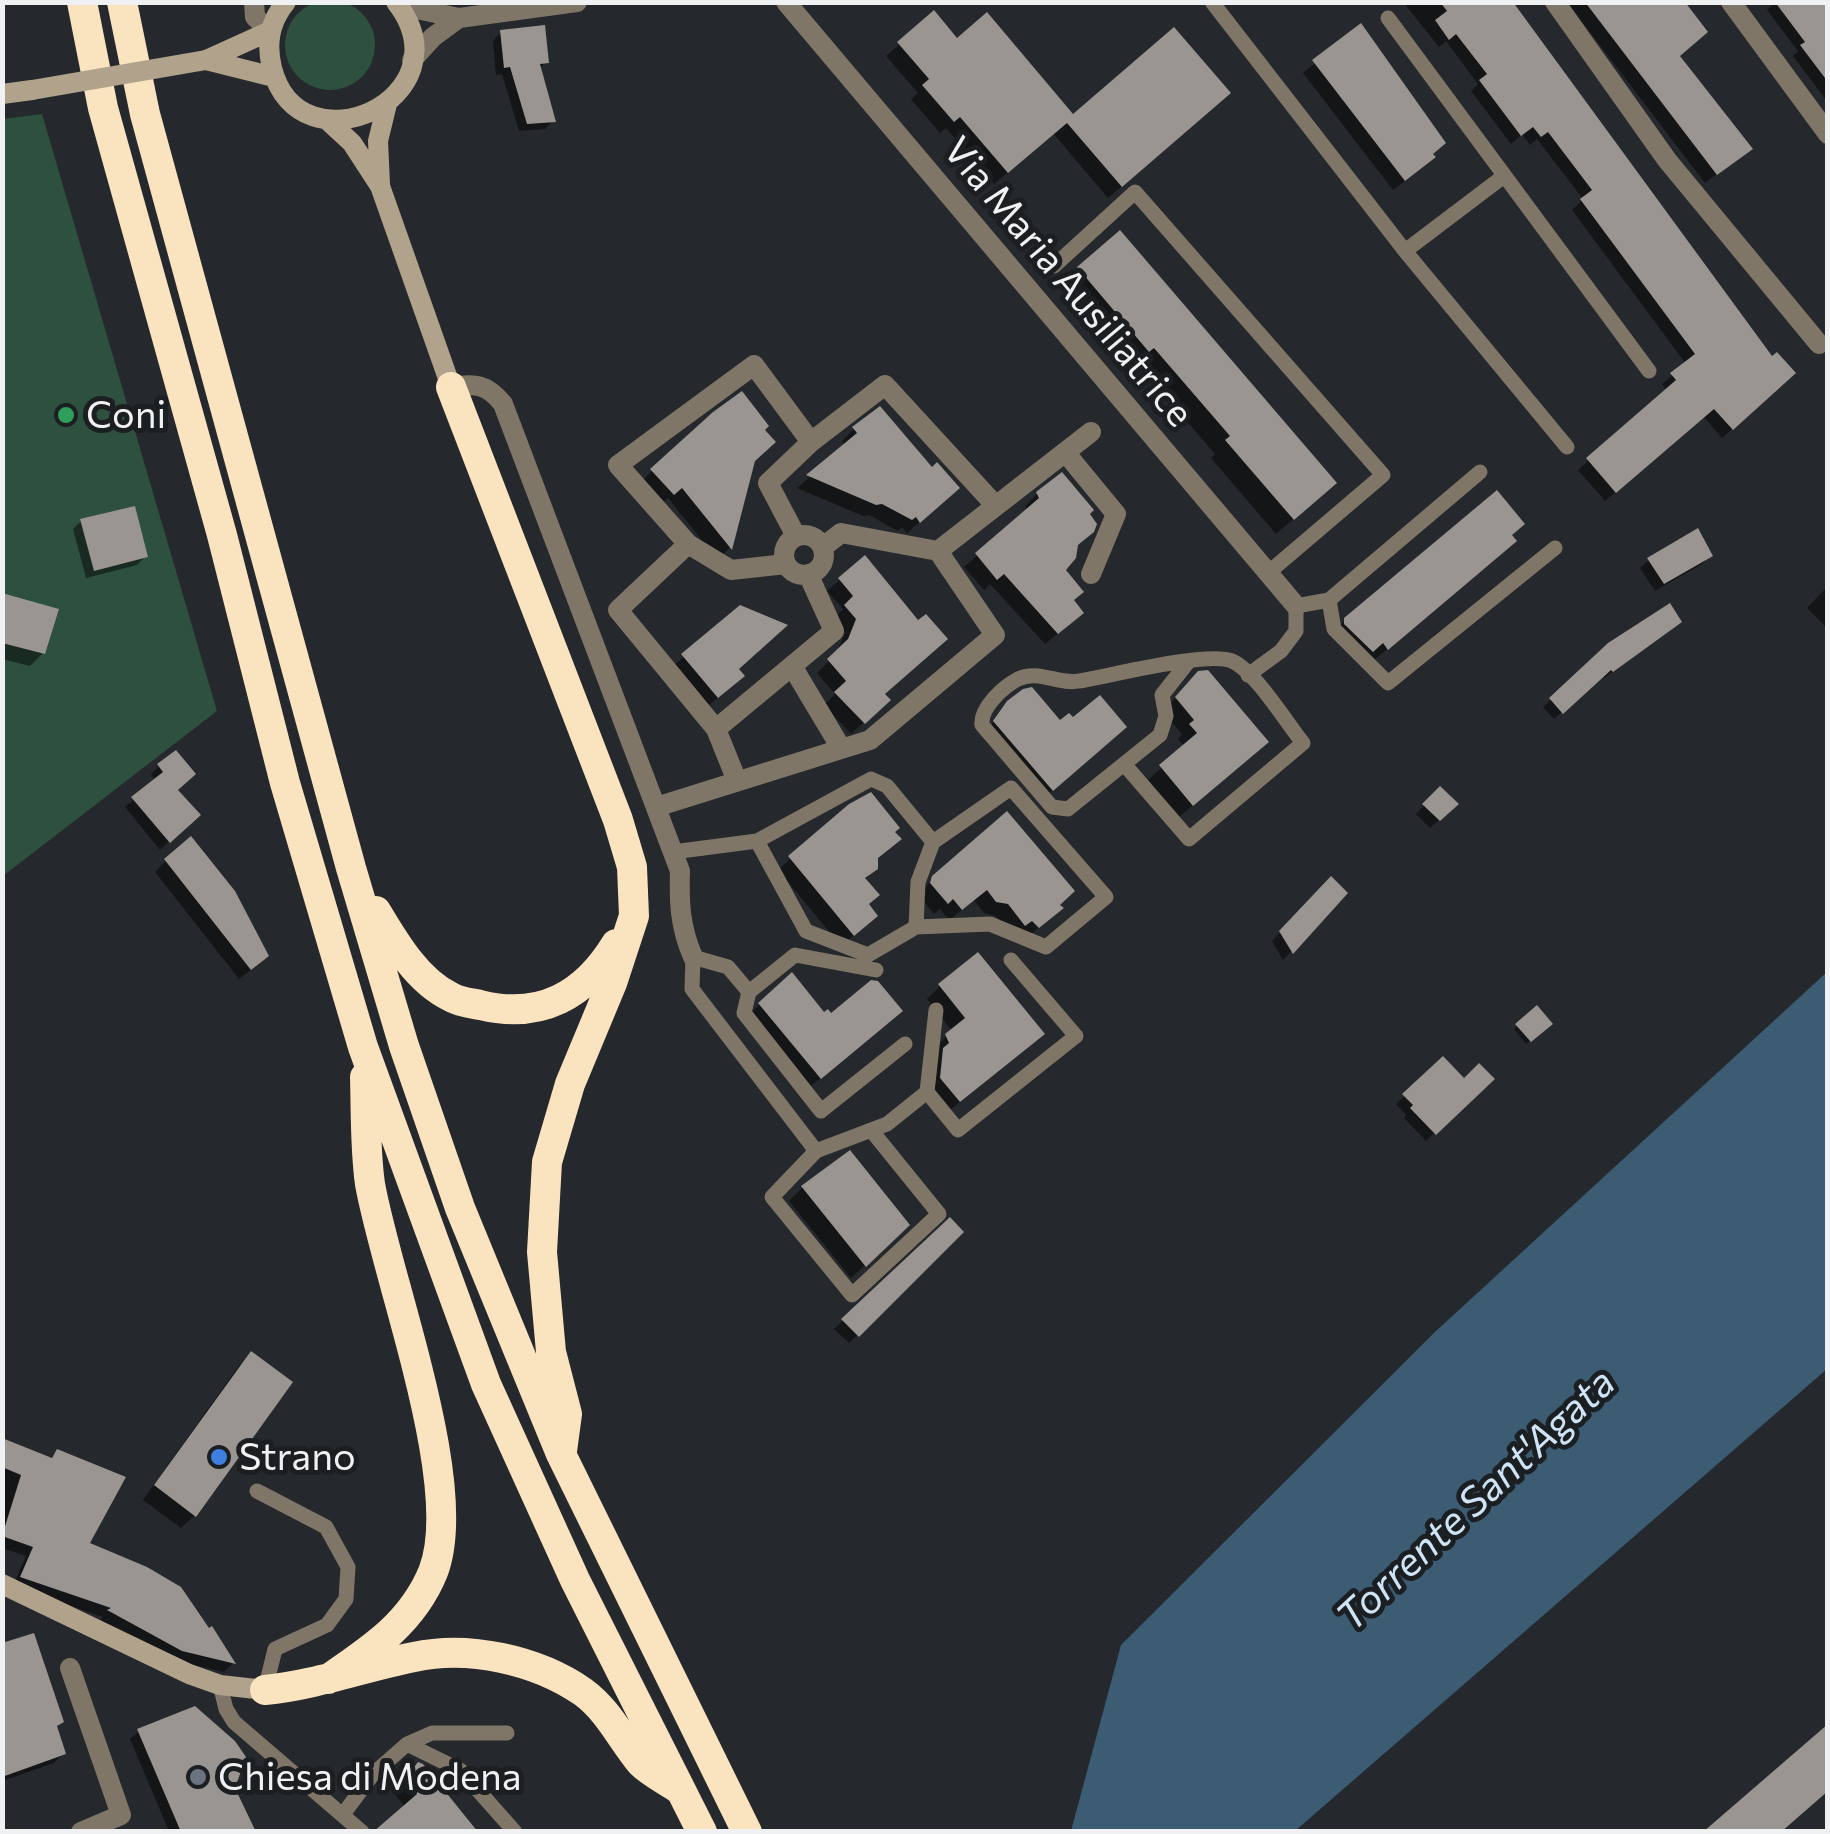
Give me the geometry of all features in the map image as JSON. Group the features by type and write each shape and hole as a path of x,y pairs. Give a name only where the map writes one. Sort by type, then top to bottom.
{"highway":[{"path":"82,2 102,108 217,516 285,783 363,1046 486,1384 576,1580 702,1832"},
{"path":"122,2 145,114 351,868 404,1046 460,1208 561,1454 747,1832"},
{"path":"451,387 618,820 632,867 634,916 570,1084 547,1162 542,1252 551,1352 567,1414 561,1454"},
{"path":"351,868 404,958 450,997 494,1008 542,1008 569,994 600,970 634,916"},
{"path":"328,1679 385,1640 415,1608 434,1568 443,1512 427,1414 370,1182 363,1046"},
{"path":"265,1690 328,1679 417,1656 459,1654 510,1660 557,1676 586,1694 612,1720 644,1766 682,1790"}],"main road":[{"path":"286,2 270,31 268,54 274,77 286,96 304,111 326,119 358,118 387,104 399,92 412,60 408,22 397,4"},
{"path":"2,94 206,60 270,31"},
{"path":"206,60 274,77"},
{"path":"380,186 378,141 387,104"},
{"path":"326,119 352,143 380,186 451,387"},
{"path":"2,1584 189,1674 220,1685 265,1690"}],"street":[{"path":"254,2 255,17 270,31"},
{"path":"397,4 459,18 578,2"},
{"name":"Via Maria Ausiliatrice","path":"786,2 1296,606"},
{"path":"1555,2 1668,160 1819,344"},
{"path":"1731,2 1828,134"},
{"path":"412,60 433,37 459,18"},
{"path":"786,564 731,570 688,544 618,465 754,365 811,442"},
{"path":"451,387 477,383 492,390 503,404 680,870 678,910 693,957"},
{"path":"796,536 768,483 811,442 885,385 996,506"},
{"path":"938,550 1091,432"},
{"path":"1066,452 1116,514 1091,574"},
{"path":"656,806 870,740 995,635 938,550 840,533 822,547"},
{"path":"810,535 822,547 820,566 808,574 794,572 786,564 784,550 796,536 810,535"},
{"path":"688,544 618,610 716,729 737,782"},
{"path":"716,729 834,631 808,574"},
{"path":"792,666 841,748"},
{"path":"70,1668 120,1814 81,1832"}],"lane":[{"path":"1212,2 1404,251 1568,447"},
{"path":"1388,18 1649,371"},
{"path":"1404,251 1504,176"},
{"path":"1054,266 1135,192 1383,475 1268,574"},
{"path":"1248,675 1281,652 1296,631 1296,606 1329,600 1480,472"},
{"path":"1329,600 1334,629 1388,684 1555,548"},
{"path":"1124,764 1189,839 1303,742 1248,675 1232,662 1212,658 1188,662 1070,683 1030,675 1017,680 981,716 982,725 1052,806 1068,808 1160,735 1166,716 1162,695 1188,662"},
{"path":"673,852 757,841 871,779 887,786 933,842"},
{"path":"757,841 806,931 868,956 916,927 990,924 1046,947 1106,897 1012,788 933,842 918,882 916,927"},
{"path":"876,970 795,955 748,992 744,1013 821,1110 904,1044"},
{"path":"748,992 728,966 693,957 692,990 816,1151"},
{"path":"927,1092 958,1130 1076,1036 1011,960"},
{"path":"871,1130 939,1214 852,1295 772,1197 816,1151 871,1130 887,1124 927,1092 936,1010"},
{"path":"256,1491 326,1526 348,1567 346,1599 328,1624 275,1649 265,1690"},
{"path":"220,1685 234,1722 362,1832"},
{"path":"344,1813 373,1774 407,1744 432,1733 507,1733"},
{"path":"407,1744 460,1770 515,1832"}],"green space":[{"path":"330,0 362,13 375,45 362,77 330,90 298,77 285,45 298,13"},
{"name":"Coni","path":"42,114 217,711 3,876 3,119"}],"water":[{"name":"Torrente Sant'Agata","path":"1827,972 1827,1369 1295,1831 1071,1831 1121,1645 1436,1331"}],"building":[{"path":"1440,2 1513,2 1772,356 1777,352 1796,373 1733,430 1714,409 1616,493 1586,458 1676,380 1670,373 1695,354 1580,199 1592,190 1548,132 1541,137 1533,127 1521,136 1479,80 1487,74 1456,34 1449,40 1435,20 1447,11"},
{"path":"1585,2 1685,2 1708,32 1680,56 1753,149 1717,175"},
{"path":"1775,2 1828,2 1828,82 1800,45 1805,42"},
{"path":"934,10 957,38 987,12 1073,114 1174,27 1231,93 1122,187 1067,123 1008,173 960,117 954,122 922,85 929,79 897,42"},
{"path":"1361,23 1446,143 1433,154 1436,157 1405,181 1312,60"},
{"path":"545,25 549,63 540,64 556,122 527,124 510,67 504,68 500,30"},
{"path":"1120,230 1337,483 1294,520 1225,440 1230,436 1154,348 1149,352 1077,267"},
{"path":"742,391 769,426 765,430 776,442 755,461 732,550 682,488 674,495 650,469"},
{"path":"880,406 932,467 937,462 960,488 920,523 916,517 912,520 882,504 876,505 806,475 857,433 852,427"},
{"path":"1062,472 1094,510 1090,514 1097,524 1094,532 1078,545 1076,558 1066,570 1084,592 1074,600 1084,613 1058,634 1004,574 997,580 975,553 1039,498 1036,492"},
{"path":"1497,490 1525,524 1512,535 1517,541 1388,650 1383,643 1373,652 1344,624 1344,618"},
{"path":"135,506 148,557 94,571 80,519"},
{"path":"1698,528 1713,556 1664,584 1647,558"},
{"path":"865,555 918,620 926,614 948,639 885,694 891,700 865,724 834,692 846,681 827,659 848,639 856,619 844,605 853,596 838,578"},
{"path":"2,593 59,609 45,654 2,643"},
{"path":"1670,603 1682,622 1611,670 1563,714 1549,698 1608,643"},
{"path":"740,605 788,625 739,669 745,676 718,698 681,654"},
{"path":"1208,670 1269,742 1193,806 1159,765 1197,733 1189,724 1194,720 1175,697 1198,671"},
{"path":"1032,687 1060,720 1069,713 1073,717 1100,695 1127,727 1053,791 993,721 1007,701"},
{"path":"176,750 196,774 178,790 201,815 170,843 131,797 163,772 157,764"},
{"path":"1440,786 1459,804 1440,821 1422,804"},
{"path":"871,792 900,828 895,832 902,839 878,858 878,869 865,878 880,895 869,904 878,916 854,936 788,856 849,804"},
{"path":"1007,811 1075,891 1060,905 1064,908 1039,928 1032,921 1025,926 1008,904 996,902 987,890 962,910 953,899 948,904 930,883 932,876"},
{"path":"191,836 235,891 269,956 251,970 164,859"},
{"path":"1331,876 1348,893 1293,954 1279,931"},
{"path":"978,952 1045,1034 960,1102 940,1078 943,1048 949,1043 945,1034 965,1018 938,984"},
{"path":"792,972 824,1012 828,1009 831,1013 871,980 878,981 903,1011 821,1079 758,1003"},
{"path":"1537,1005 1553,1024 1531,1042 1515,1024"},
{"path":"1443,1056 1464,1078 1479,1063 1495,1079 1436,1135 1402,1094"},
{"path":"850,1150 910,1225 866,1267 801,1186"},
{"path":"950,1217 964,1232 859,1337 841,1319"},
{"path":"251,1351 293,1382 196,1517 154,1485"},
{"path":"2,1438 52,1458 57,1449 126,1477 90,1543 147,1567 181,1587 236,1664 182,1651 107,1610 111,1608 20,1577 33,1547 2,1536 21,1475 2,1467"},
{"path":"34,1633 64,1722 57,1726 66,1754 2,1777 2,1643"},
{"name":"Chiesa di Modena","path":"195,1706 235,1741 246,1757 235,1788 256,1832 181,1832 137,1729"},
{"path":"1828,1724 1828,1791 1781,1832 1703,1832"},
{"path":"418,1762 478,1832 373,1832 417,1794 405,1779"}],"place":[{"name":"Coni","path":"66,415"},
{"name":"Strano","path":"219,1457"},
{"name":"Chiesa di Modena","path":"198,1777"}]}
